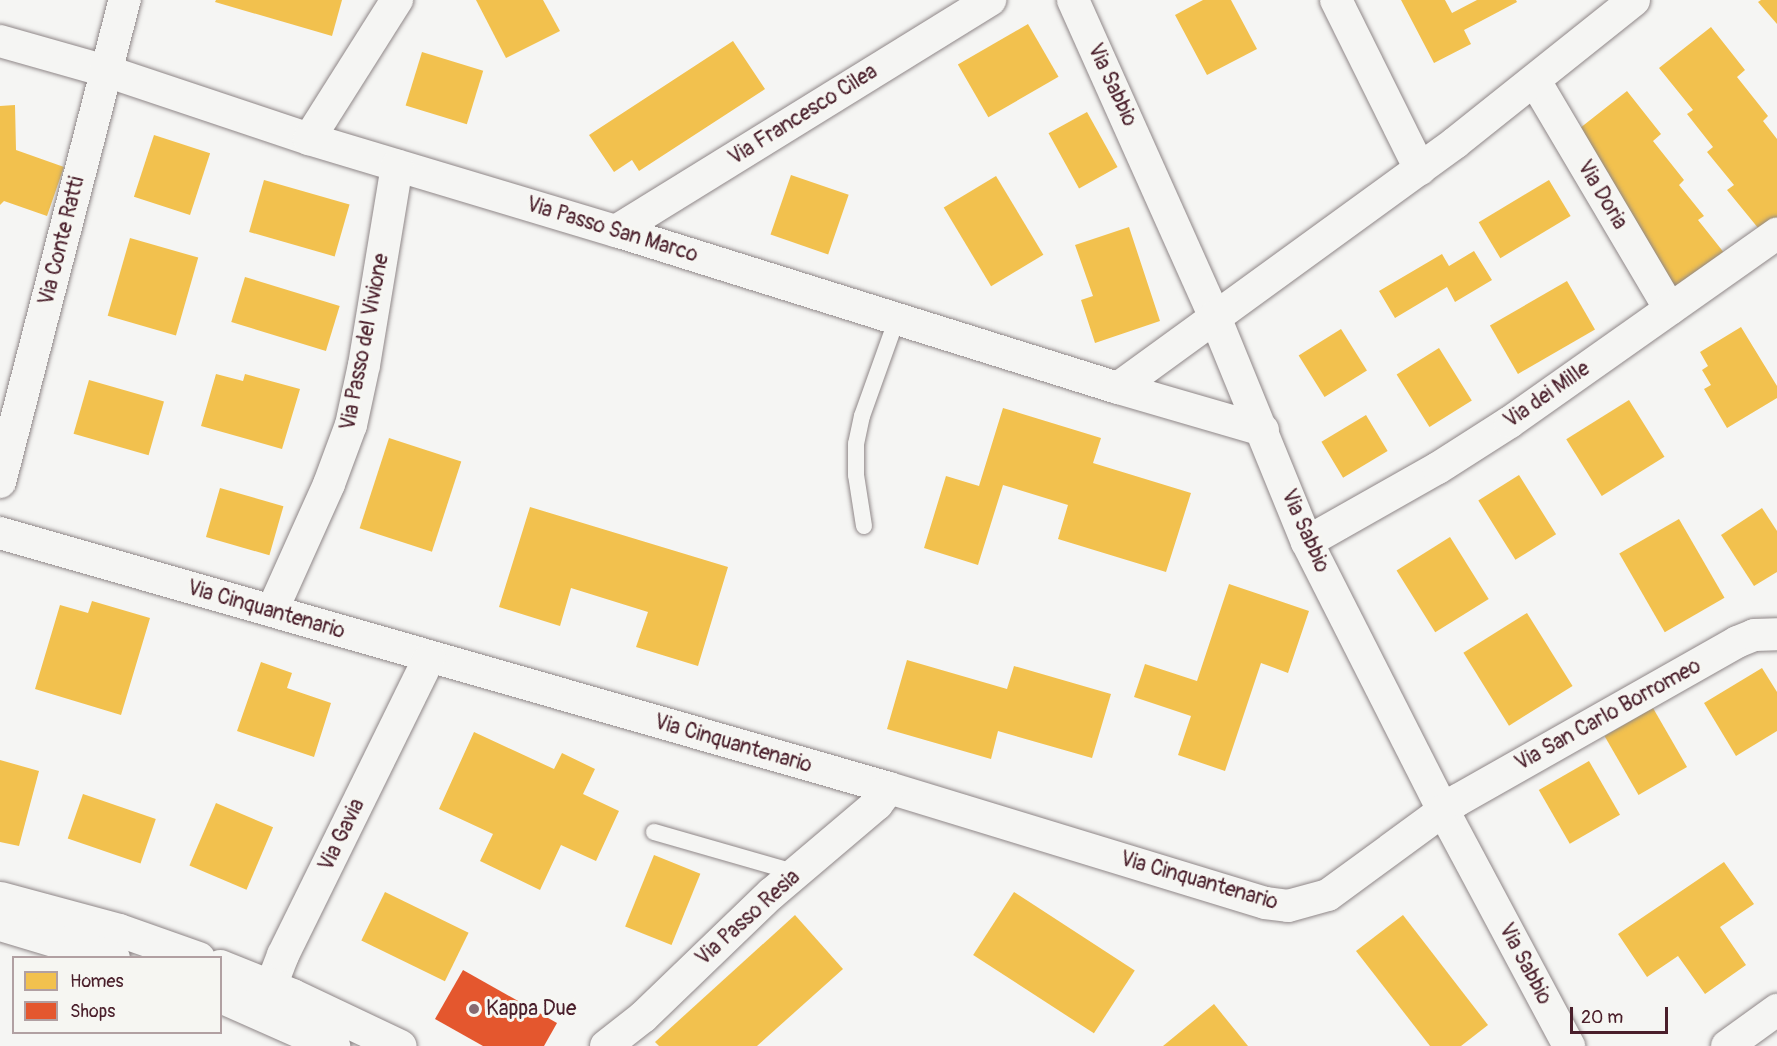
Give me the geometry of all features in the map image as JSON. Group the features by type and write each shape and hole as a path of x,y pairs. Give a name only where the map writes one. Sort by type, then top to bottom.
{"street":[{"name":"Via Conte Ratti","path":"0,482 125,0"},
{"path":"309,139 397,0"},
{"name":"Via Francesco Cilea","path":"616,231 990,0"},
{"name":"Via Sabbio","path":"1073,0 1215,317 1307,542 1443,810 1569,1046"},
{"path":"1336,0 1420,169"},
{"path":"1119,388 1420,169 1535,81 1634,0"},
{"name":"Via Passo San Marco","path":"0,41 106,71 309,139 616,231 1119,388 1263,430"},
{"name":"Via Doria","path":"1535,81 1670,309"},
{"name":"Via Passo del Vivione","path":"272,611 329,484 351,425 364,365 397,166"},
{"name":"Via dei Mille","path":"1307,542 1467,450 1777,234"},
{"name":"Via Cinquantenario","path":"0,533 429,658 889,788 1265,903 1288,906 1328,895 1443,810"},
{"name":"Via San Carlo Borromeo","path":"1443,810 1737,642 1754,635 1777,634"},
{"name":"Via Gavia","path":"266,1000 283,955 429,658"},
{"name":"Via Passo Resia","path":"606,1046 643,1017 771,894 877,804 889,788"},
{"path":"0,898 119,930 195,956"},
{"path":"0,924 110,956"},
{"path":"222,967 333,1046"},
{"path":"222,996 266,1000 400,1046"},
{"path":"1727,1046 1777,1010"}],"lane":[{"path":"864,526 856,474 857,437 897,318"},
{"path":"654,832 797,873"}],"building: Homes":[{"path":"216,0 342,0 332,36 215,2"},
{"path":"476,0 543,0 560,31 506,58"},
{"path":"1203,0 1231,0 1257,49 1207,75 1175,15"},
{"path":"1401,0 1445,0 1452,13 1477,0 1516,0 1517,2 1464,30 1471,44 1434,63"},
{"path":"1777,0 1777,24 1758,2"},
{"path":"1028,24 1058,77 988,117 958,64"},
{"path":"1711,27 1745,70 1737,77 1768,116 1763,121 1777,139 1777,224 1763,234 1727,190 1734,185 1707,152 1713,147 1687,114 1693,110 1659,68"},
{"path":"733,41 765,89 639,171 632,160 614,172 589,135"},
{"path":"422,52 483,71 467,124 406,106"},
{"path":"1627,91 1661,134 1653,141 1684,180 1679,185 1704,216 1698,220 1729,259 1679,298 1603,178 1609,174 1575,132"},
{"path":"15,105 16,150 64,167 47,216 4,201 0,205 0,106"},
{"path":"1087,112 1118,167 1079,188 1049,133"},
{"path":"154,135 210,153 190,215 134,197"},
{"path":"791,175 849,195 828,254 770,235"},
{"path":"996,176 1043,255 991,286 944,207"},
{"path":"264,180 350,205 335,256 249,232"},
{"path":"1549,180 1571,216 1500,258 1479,222"},
{"path":"1129,227 1160,321 1095,343 1081,300 1093,296 1075,245"},
{"path":"130,238 198,258 176,335 108,316"},
{"path":"1474,251 1492,280 1455,302 1447,287 1395,318 1379,291 1442,254 1449,266"},
{"path":"245,277 340,306 326,351 231,322"},
{"path":"1567,281 1595,329 1518,374 1490,326"},
{"path":"1741,327 1777,386 1777,398 1727,428 1704,389 1711,385 1702,370 1708,366 1700,352"},
{"path":"1341,329 1367,371 1325,397 1299,355"},
{"path":"1439,348 1472,401 1429,427 1397,374"},
{"path":"216,374 243,381 245,374 300,389 282,449 201,426"},
{"path":"89,380 164,401 149,455 74,434"},
{"path":"1629,400 1665,457 1602,496 1566,439"},
{"path":"1003,408 1101,438 1093,463 1191,493 1166,572 1058,539 1068,505 1003,485 978,565 924,548 946,476 979,486"},
{"path":"1366,415 1388,451 1343,478 1321,442"},
{"path":"389,438 461,461 432,552 360,528"},
{"path":"1519,475 1556,534 1515,560 1478,500"},
{"path":"220,488 283,506 269,555 206,537"},
{"path":"530,507 728,567 698,666 636,647 648,612 571,588 560,626 499,607"},
{"path":"1762,508 1777,531 1777,572 1754,586 1721,535"},
{"path":"1679,519 1724,598 1665,632 1619,554"},
{"path":"1450,537 1489,599 1435,632 1397,570"},
{"path":"1229,584 1309,611 1288,673 1261,663 1225,771 1178,755 1191,716 1134,697 1145,664 1197,681"},
{"path":"92,601 150,618 121,715 35,689 60,605 88,613"},
{"path":"1527,613 1573,686 1509,726 1463,653"},
{"path":"907,660 1007,689 1014,666 1111,694 1092,758 998,731 991,759 887,729"},
{"path":"261,662 292,673 287,688 331,703 314,757 237,731"},
{"path":"1762,668 1777,692 1777,731 1736,756 1704,703"},
{"path":"1653,708 1687,767 1639,795 1605,736"},
{"path":"474,732 554,769 562,753 595,769 583,794 619,811 596,861 561,845 540,890 480,861 493,834 439,809"},
{"path":"0,760 39,771 19,846 0,842"},
{"path":"1589,761 1620,815 1570,844 1539,790"},
{"path":"83,794 156,819 141,864 68,838"},
{"path":"216,803 273,827 247,890 189,866"},
{"path":"654,855 700,874 672,945 625,926"},
{"path":"1724,862 1754,904 1720,927 1746,965 1705,994 1678,956 1647,977 1618,934"},
{"path":"385,892 469,933 445,981 361,941"},
{"path":"1014,892 1135,970 1094,1033 973,955"},
{"path":"795,915 843,969 757,1046 659,1046 655,1042"},
{"path":"1403,915 1488,1025 1461,1046 1430,1046 1356,951"},
{"path":"1214,1004 1248,1046 1163,1046"}],"building: Shops":[{"path":"463,970 557,1023 544,1046 483,1046 435,1019"}],"place":[{"name":"Kappa Due","path":"474,1009"}]}
